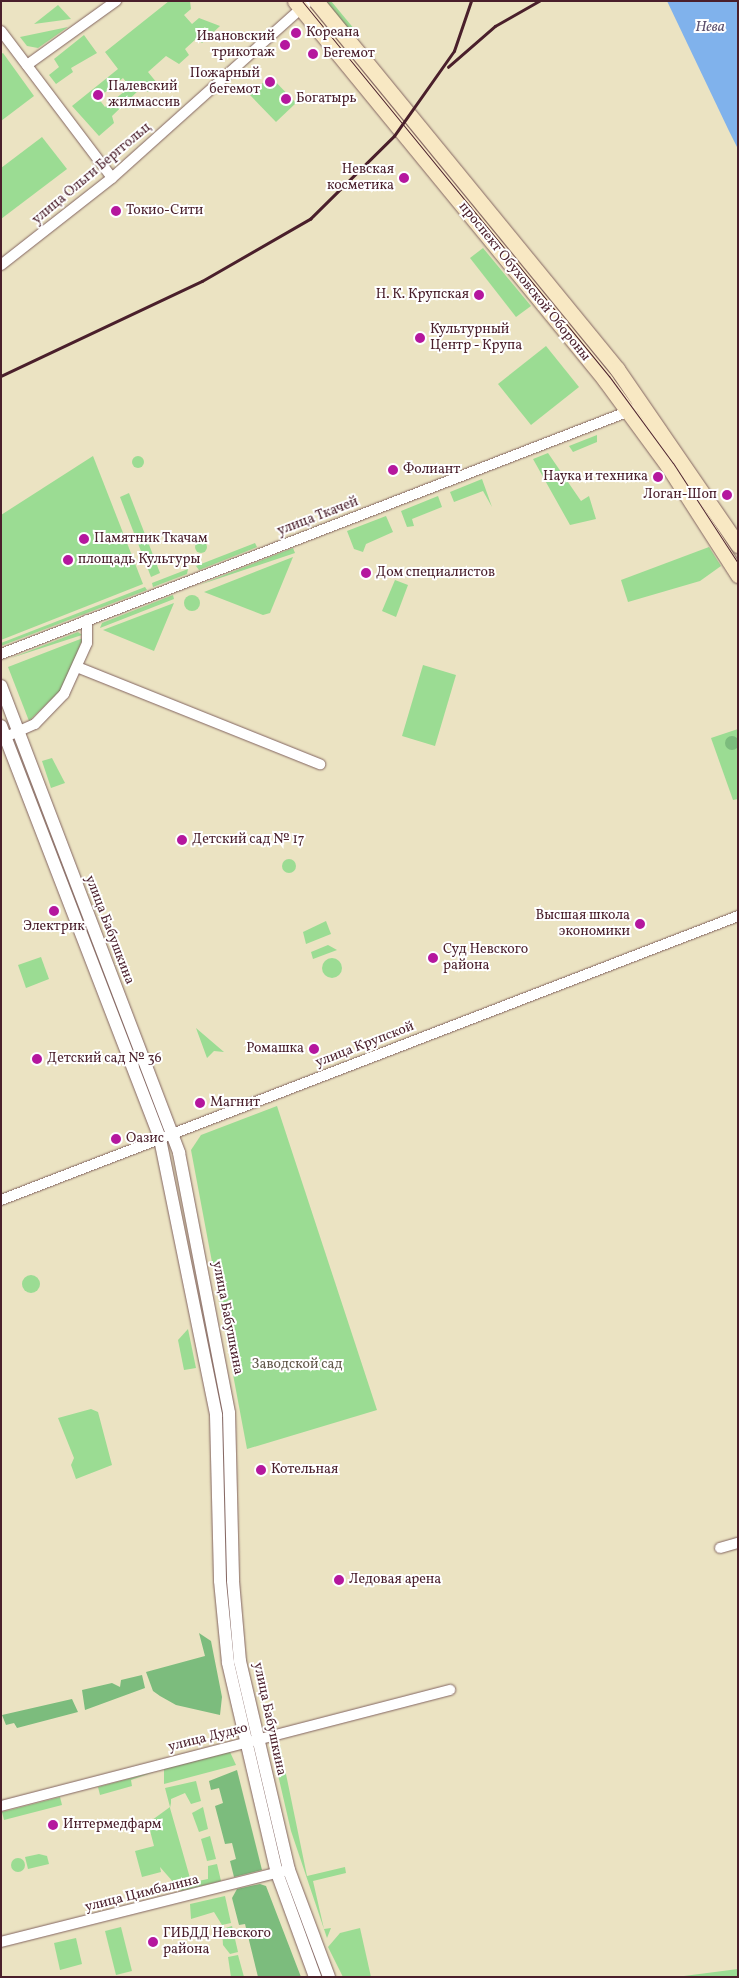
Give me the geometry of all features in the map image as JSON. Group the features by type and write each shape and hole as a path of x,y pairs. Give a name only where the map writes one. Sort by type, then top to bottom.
{"main road":[{"name":"проспект Обуховской Обороны","path":"316,1 645,406 738,545"},
{"name":"проспект Обуховской Обороны","path":"302,4 629,412 738,575"}],"street":[{"path":"27,65 116,1"},
{"name":"улица Ольги Берггольц","path":"1,265 112,178 302,4"},
{"path":"1,31 112,178"},
{"name":"улица Ткачей","path":"1,654 645,406"},
{"path":"3,734 19,733 55,705 77,667 90,634 87,620"},
{"path":"77,667 320,764"},
{"name":"улица Бабушкина","path":"1,686 174,1134 229,1413 234,1610 283,1872 329,1977"},
{"name":"улица Бабушкина","path":"3,734 160,1139 216,1415 223,1630 244,1743 315,1977"},
{"name":"улица Крупской","path":"1,1200 738,916"},
{"path":"720,1548 738,1543"},
{"name":"улица Дудко","path":"1,1806 450,1690"},
{"name":"улица Цимбалина","path":"1,1942 283,1872"}],"green space":[{"path":"169,1 190,1 191,9 184,15 192,24 199,18 220,26 202,43 197,38 185,49 189,55 179,64 166,56 148,72 157,83 148,92 142,87 112,116 114,123 99,136 72,106 118,69 105,52","holes":["123,78 130,87 105,107 98,98"]},
{"path":"325,1 331,1 355,30 351,33"},
{"path":"58,5 71,19 34,24"},
{"path":"68,27 38,48 27,46 20,37"},
{"path":"84,35 97,53 71,68 73,72 56,84 49,75 59,67 54,59"},
{"path":"3,53 34,96 1,121 1,54"},
{"path":"270,76 296,103 276,122 250,95"},
{"path":"42,137 67,169 1,219 1,168"},
{"path":"483,248 531,306 516,317 470,258"},
{"path":"546,346 579,387 531,425 498,384"},
{"path":"597,435 597,442 573,452 569,446"},
{"path":"548,453 581,501 589,496 596,519 570,525 533,459"},
{"name":"площадь Культуры","path":"93,456 143,584 1,640 1,515"},
{"path":"140,456 143,457 143,467 136,468 133,467 132,460 133,457"},
{"path":"482,479 492,507 483,491 454,502 450,492"},
{"path":"129,493 160,573 151,577 120,497"},
{"path":"438,496 442,507 412,519 414,526 407,527 401,511"},
{"path":"386,516 393,532 366,544 363,552 354,549 347,531"},
{"path":"199,541 203,541 207,547 203,553 199,553 195,549 195,545"},
{"path":"255,543 257,547 199,570 196,566"},
{"path":"709,547 721,566 700,581 628,602 621,580"},
{"path":"293,548 295,553 199,585"},
{"path":"293,557 270,613 263,615 204,592"},
{"path":"188,569 187,574 153,587 152,583"},
{"path":"395,580 408,585 396,617 382,611"},
{"path":"145,587 147,590 1,646 1,643"},
{"path":"173,595 174,599 100,628 102,623"},
{"path":"192,595 198,597 200,603 198,609 192,611 186,609 184,603 186,597"},
{"path":"174,603 154,651 103,630"},
{"path":"78,632 82,635 11,658"},
{"path":"83,638 63,688 29,721 8,667"},
{"path":"423,665 456,675 435,746 402,736"},
{"path":"738,729 738,799 733,800 711,738"},
{"path":"729,736 735,736 739,743 735,750 729,750 725,746 725,740"},
{"path":"52,758 65,783 51,788 42,761"},
{"path":"289,859 294,861 296,866 294,871 289,873 284,871 282,866 284,861"},
{"path":"326,921 331,934 306,944 303,932"},
{"path":"328,945 337,950 313,959 311,952"},
{"path":"41,957 49,979 26,988 18,965"},
{"path":"332,958 339,961 342,968 339,975 332,978 325,975 322,968 325,961"},
{"path":"196,1028 224,1052 214,1051 207,1058"},
{"name":"Заводской сад","path":"277,1106 377,1410 247,1449 191,1150 201,1135"},
{"path":"31,1275 37,1278 40,1284 37,1290 31,1293 25,1290 22,1284 25,1278"},
{"path":"188,1329 196,1368 184,1370 178,1340"},
{"path":"91,1409 98,1412 112,1465 76,1479 71,1465 74,1458 58,1418"},
{"path":"199,1633 211,1641 222,1697 220,1715 176,1705 160,1696 153,1691 146,1672 205,1656"},
{"path":"142,1675 145,1688 85,1710 82,1690 112,1683 120,1687 121,1680"},
{"path":"72,1699 78,1712 17,1728 14,1723 6,1725 2,1715"},
{"path":"280,1745 307,1876 345,1867 346,1873 313,1881 324,1929 331,1928 327,1938 291,1831 272,1749"},
{"path":"230,1752 236,1765 164,1784 164,1769"},
{"path":"237,1770 262,1870 234,1877 230,1861 236,1859 232,1843 225,1844 215,1806 223,1803 219,1788 211,1790 209,1781"},
{"path":"154,1772 131,1780 132,1786 100,1795 98,1787"},
{"path":"196,1781 201,1801 191,1804 185,1793 171,1799 170,1808 190,1878 193,1882 208,1879 208,1866 217,1864 221,1881 181,1891 160,1867 161,1872 142,1877 135,1851 154,1846 148,1823 170,1807 165,1788"},
{"path":"60,1797 62,1805 4,1820 2,1812"},
{"path":"203,1807 208,1829 199,1832 192,1813"},
{"path":"210,1836 216,1859 207,1861 201,1839"},
{"path":"39,1854 47,1856 49,1864 28,1869 25,1857"},
{"path":"18,1858 23,1860 25,1865 23,1870 18,1872 13,1870 11,1865 13,1860"},
{"path":"260,1884 266,1886 301,1977 258,1977 245,1924 239,1925 232,1898 237,1889"},
{"path":"225,1896 231,1923 222,1925 214,1912 191,1919 190,1904"},
{"path":"232,1926 238,1952 230,1954 223,1945 222,1929"},
{"path":"121,1927 132,1971 116,1975 105,1931"},
{"path":"360,1928 371,1977 343,1977 328,1947 340,1933"},
{"path":"76,1938 82,1964 60,1970 54,1943"},
{"path":"238,1955 244,1977 231,1977 228,1957"},
{"path":"738,1969 738,1977 680,1977 684,1976"}],"water":[{"name":"Нева","path":"667,1 738,1 738,149 729,131"}],"tram line":[{"path":"302,1 609,376 673,463 738,563"}],"railway":[{"path":"1,376 202,281 310,219 394,136 454,51 471,1"},
{"path":"448,67 495,26 539,1"}],"place":[{"name":"Кореана","path":"296,33"},
{"name":"Ивановский трикотаж","path":"285,45"},
{"name":"Бегемот","path":"313,54"},
{"name":"Пожарный бегемот","path":"270,82"},
{"name":"Палевский жилмассив","path":"98,95"},
{"name":"Богатырь","path":"286,99"},
{"name":"Невская косметика","path":"404,178"},
{"name":"Токио-Сити","path":"116,211"},
{"name":"Н. К. Крупская","path":"479,295"},
{"name":"Культурный Центр - Крупа","path":"420,338"},
{"name":"Фолиант","path":"393,470"},
{"name":"Наука и техника","path":"658,477"},
{"name":"Логан-Шоп","path":"727,495"},
{"name":"Памятник Ткачам","path":"84,539"},
{"name":"площадь Культуры","path":"68,560"},
{"name":"Дом специалистов","path":"366,573"},
{"name":"Детский сад № 17","path":"182,840"},
{"name":"Электрик","path":"54,911"},
{"name":"Высшая школа экономики","path":"640,924"},
{"name":"Суд Невского района","path":"433,958"},
{"name":"Ромашка","path":"314,1049"},
{"name":"Детский сад № 36","path":"37,1059"},
{"name":"Магнит","path":"200,1103"},
{"name":"Оазис","path":"116,1139"},
{"name":"Котельная","path":"261,1470"},
{"name":"Ледовая арена","path":"339,1580"},
{"name":"Интермедфарм","path":"53,1825"},
{"name":"ГИБДД Невского района","path":"153,1942"}]}
